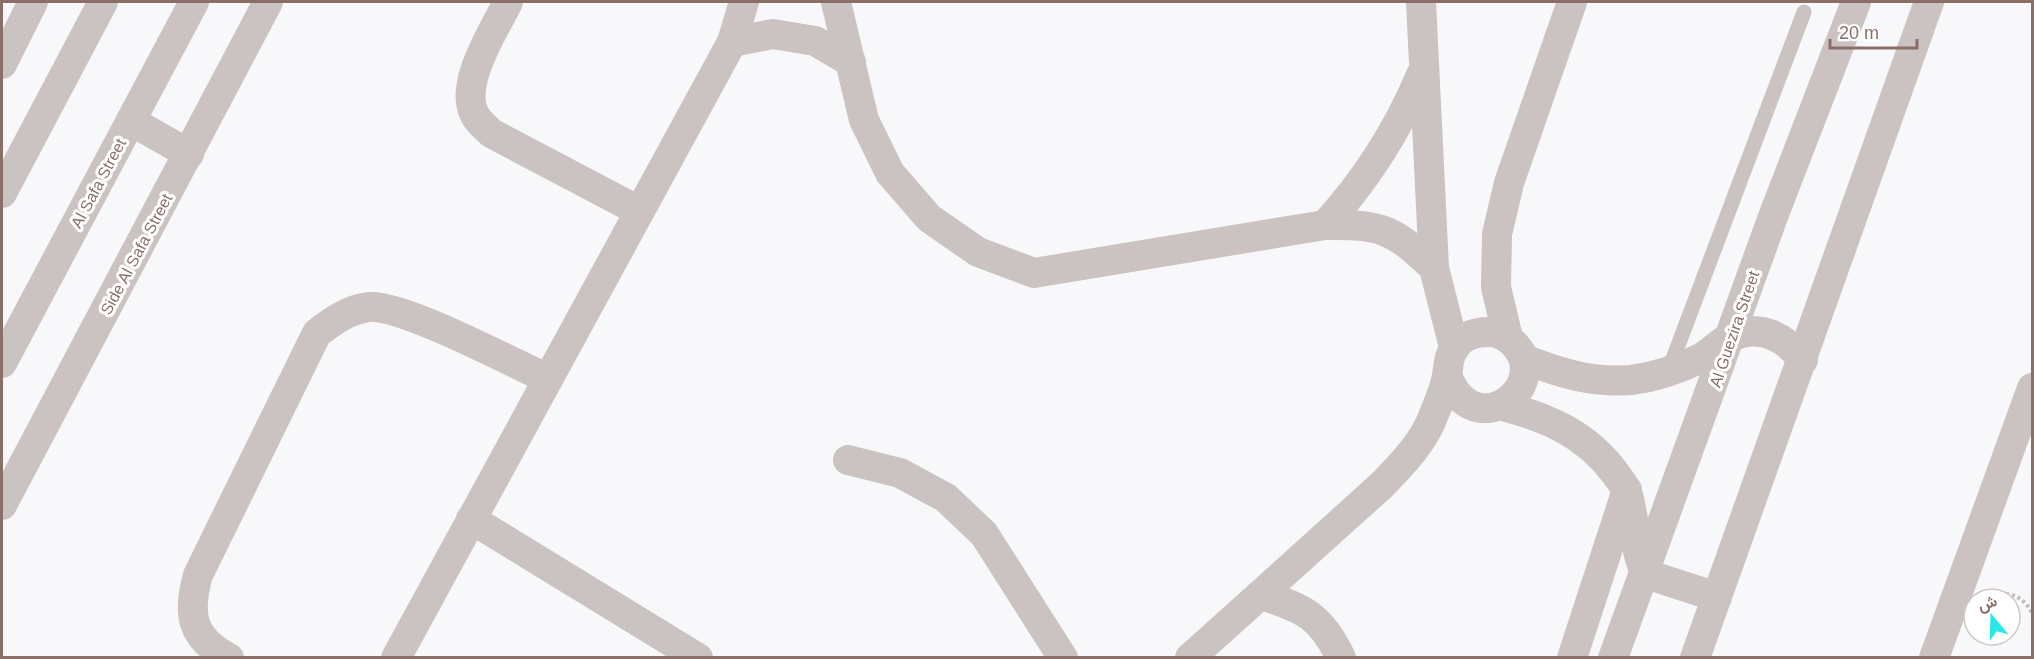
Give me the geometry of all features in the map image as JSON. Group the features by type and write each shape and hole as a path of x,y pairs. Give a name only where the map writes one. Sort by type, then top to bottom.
{"street":[{"path":"2,193 103,2"},
{"name":"Al Safa Street","path":"2,363 194,2"},
{"name":"Side Al Safa Street","path":"2,505 268,2"},
{"path":"508,2 475,71 469,94 475,116 491,133 639,211"},
{"path":"396,657 732,42 744,2"},
{"path":"836,2 864,120 890,173 929,218 978,252 1034,273 1325,225 1366,225 1405,240 1434,268"},
{"path":"1421,2 1434,268 1454,347"},
{"name":"Al Guezira Street","path":"1613,657 1646,574 1774,214 1856,2"},
{"path":"1695,657 1929,2"},
{"path":"1502,406 1517,394 1524,378 1496,287 1497,234 1509,183 1565,7"},
{"path":"2,64 25,9"},
{"path":"732,42 773,34 815,41 851,62"},
{"path":"1325,225 1357,190 1384,152 1406,110 1424,66"},
{"path":"131,122 189,154"},
{"path":"229,657 212,649 196,627 190,601 198,575 317,333 341,315 370,307 400,311 548,379"},
{"path":"1190,657 1383,484 1412,453 1434,416 1447,375 1448,361 1454,347 1465,337 1480,332 1494,332 1558,373 1594,380 1631,380 1668,372 1702,357 1732,337 1752,331 1772,334 1790,344 1803,360"},
{"path":"1447,375 1453,392 1467,404 1484,409 1502,406 1540,415 1574,433 1604,458 1627,490 1638,554 1646,574 1717,597"},
{"path":"1934,657 2032,388"},
{"path":"848,460 900,473 946,498 984,534 1063,657"},
{"path":"1572,657 1627,490"},
{"path":"471,519 698,657"},
{"path":"1261,595 1299,607 1329,633 1341,657"}],"lane":[{"path":"1668,372 1731,199 1804,12"}],"path":[{"path":"1956,598 2002,593 2015,595 2026,602 2032,613"}]}
